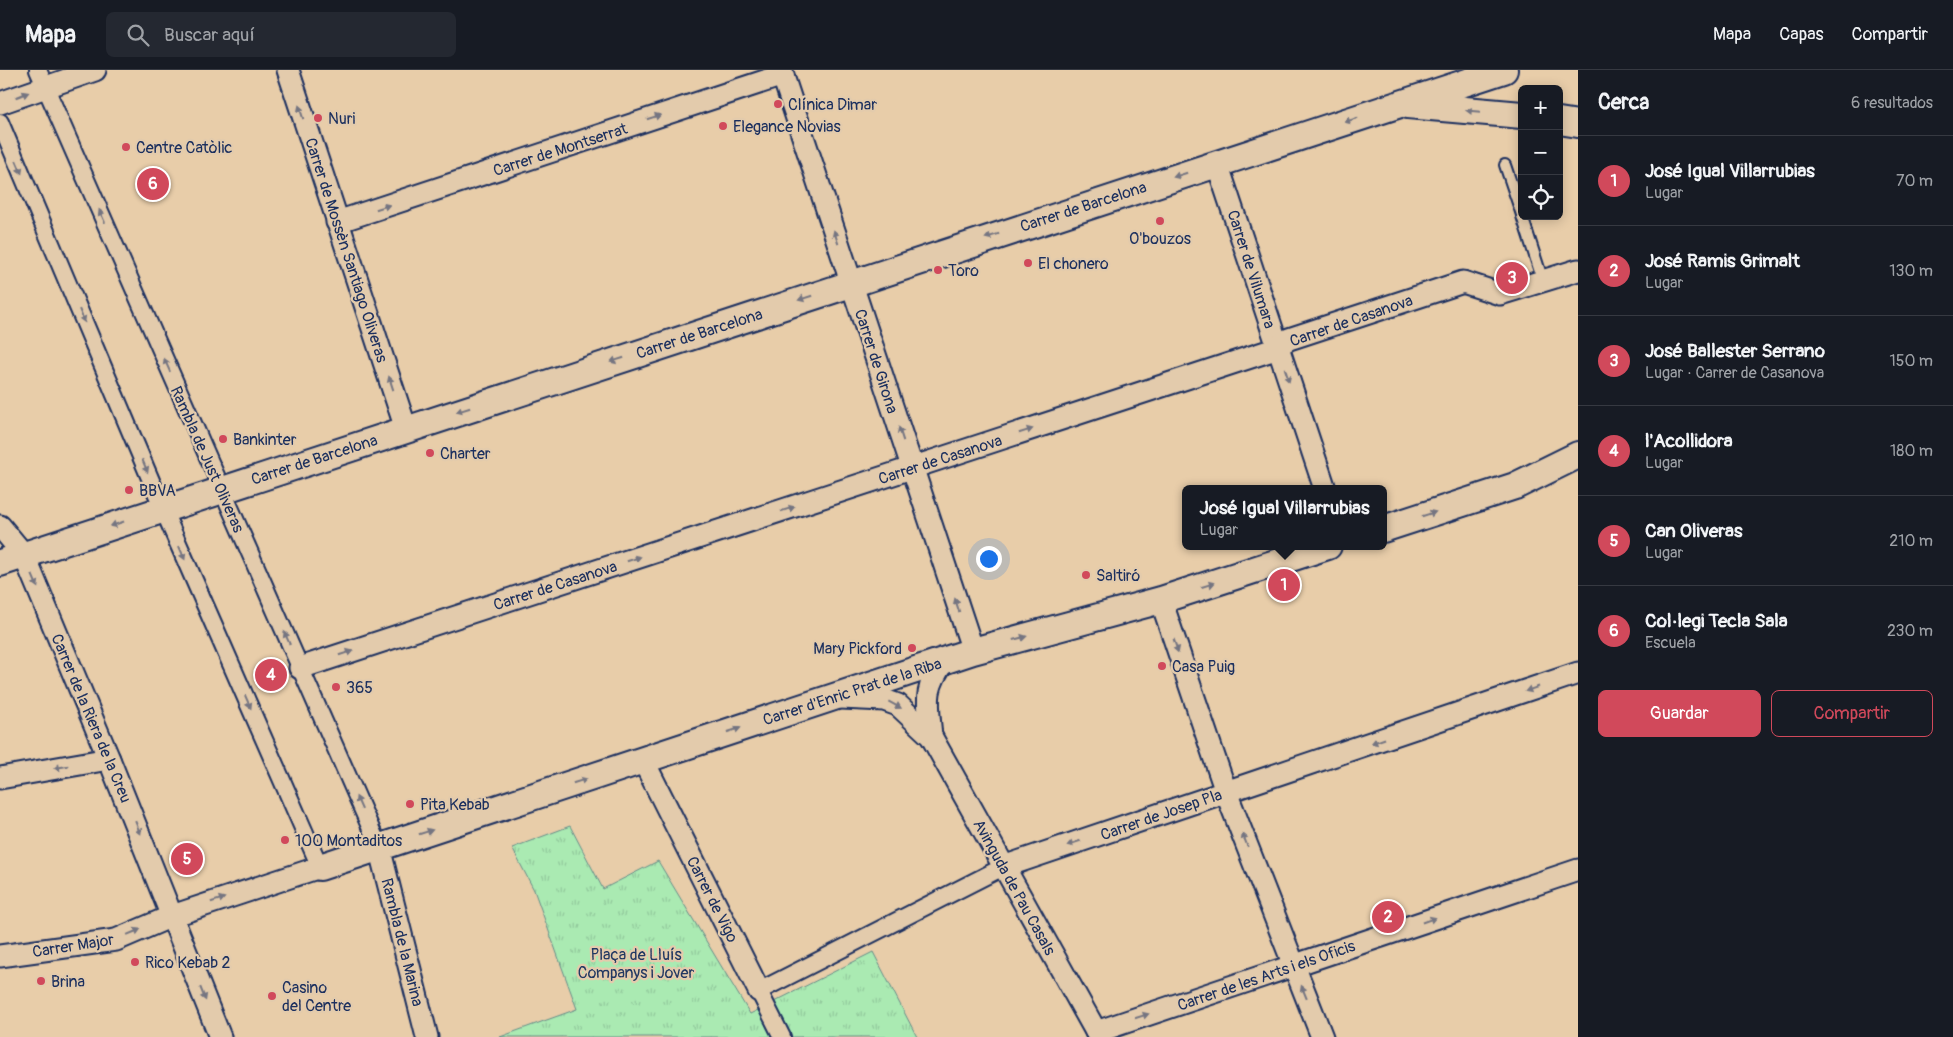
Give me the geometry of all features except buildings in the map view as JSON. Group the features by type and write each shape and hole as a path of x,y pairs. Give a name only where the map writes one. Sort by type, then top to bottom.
{"street":[{"path":"0,103 41,78 96,70"},
{"name":"Carrer de Mossèn Santiago Oliveras","path":"288,70 406,429"},
{"name":"Carrer de Barcelona","path":"12,559 1504,70"},
{"name":"Carrer de Montserrat","path":"337,222 782,73"},
{"name":"Carrer de Girona","path":"782,73 973,651"},
{"name":"Rambla de Just Oliveras","path":"41,78 379,847"},
{"name":"Carrer de Barcelona","path":"1398,104 1518,116"},
{"path":"0,122 163,509 320,866"},
{"path":"1563,122 1578,124"},
{"name":"Carrer de Vilumara","path":"1217,163 1324,485"},
{"name":"Carrer de Casanova","path":"300,668 1269,351 1289,339 1463,282 1500,294 1578,270"},
{"path":"1387,527 1515,486 1578,455"},
{"name":"Carrer de la Riera de la Creu","path":"0,526 12,559 109,758 172,916"},
{"name":"Carrer d'Enric Prat de la Riba","path":"379,847 973,651 1161,600 1316,550"},
{"path":"1161,600 1226,792 1322,1037"},
{"name":"Avinguda de Pau Casals","path":"931,736 927,696 932,678 944,661"},
{"name":"Carrer de Josep Pla","path":"759,991 1004,866 1578,674"},
{"name":"Avinguda de Pau Casals","path":"830,698 868,699 898,705 931,736 1098,1034"},
{"path":"0,778 109,758"},
{"name":"Carrer de Vigo","path":"643,760 782,1037"},
{"path":"219,1037 172,916 379,847"},
{"name":"Rambla de la Marina","path":"379,847 427,1037"},
{"name":"Carrer de les Arts i els Oficis","path":"1098,1034 1578,870"},
{"name":"Carrer Major","path":"0,956 116,940 172,916"}],"lane":[{"path":"1505,165 1518,204"},
{"path":"1523,220 1544,281"}],"green space":[{"name":"Plaça de Lluís Companys i Jover","path":"570,826 603,889 658,861 750,1014 873,952 917,1037 500,1037 577,1009 534,890 512,848"}],"place":[{"name":"Clínica Dimar","path":"778,104"},
{"name":"Nuri","path":"318,118"},
{"name":"Elegance Novias","path":"723,126"},
{"name":"Centre Catòlic","path":"126,147"},
{"name":"Col·legi Tecla Sala","path":"153,184"},
{"name":"O'bouzos","path":"1160,221"},
{"name":"El chonero","path":"1028,263"},
{"name":"Toro","path":"938,270"},
{"name":"José Ballester Serrano","path":"1512,278"},
{"name":"Bankinter","path":"223,439"},
{"name":"Charter","path":"430,453"},
{"name":"BBVA","path":"129,490"},
{"name":"Saltiró","path":"1086,575"},
{"name":"José Igual Villarrubias","path":"1284,585"},
{"name":"Mary Pickford","path":"912,648"},
{"name":"Casa Puig","path":"1162,666"},
{"name":"l'Acollidora","path":"271,675"},
{"name":"365","path":"336,687"},
{"name":"Pita Kebab","path":"410,804"},
{"name":"100 Montaditos","path":"285,840"},
{"name":"Can Oliveras","path":"187,859"},
{"name":"José Ramis Grimalt","path":"1388,917"},
{"name":"Rico Kebab 2","path":"135,962"},
{"name":"Brina","path":"41,981"},
{"name":"Casino del Centre","path":"272,996"}]}
